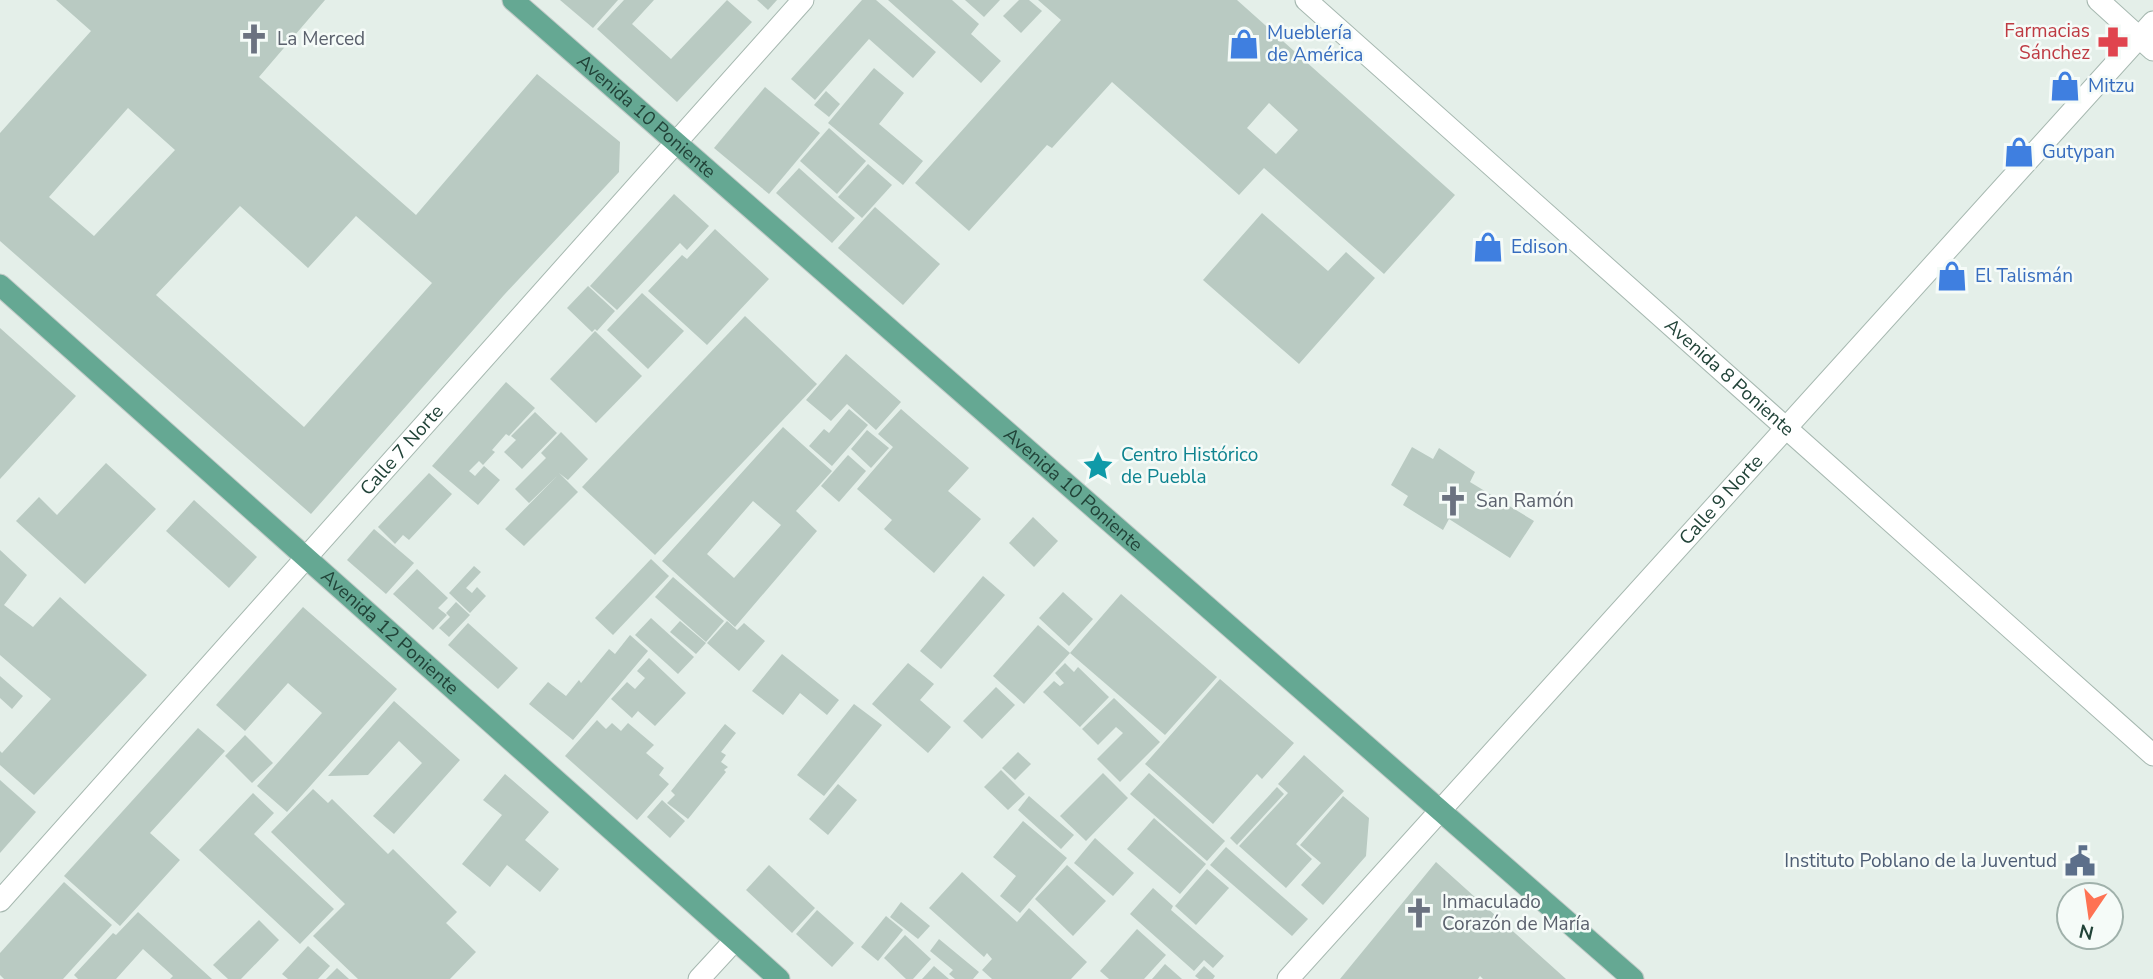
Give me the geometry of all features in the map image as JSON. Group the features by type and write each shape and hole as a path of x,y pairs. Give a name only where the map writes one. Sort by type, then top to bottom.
{"main road":[{"name":"Avenida 10 Poniente","path":"513,0 1633,979"},
{"name":"Avenida 12 Poniente","path":"0,285 779,979"}],"street":[{"name":"Calle 7 Norte","path":"0,901 803,0"},
{"name":"Avenida 8 Poniente","path":"1306,0 2153,755"},
{"path":"2098,0 2148,36"},
{"name":"Calle 9 Norte","path":"1288,979 1786,428 2148,36"},
{"path":"699,979 735,940"}],"building":[{"path":"56,0 325,0 259,77 416,215 537,74 620,142 619,172 504,295 311,514 0,241 0,133 91,31","holes":["128,108 175,150 94,236 49,197","240,206 308,268 356,216 432,283 304,427 156,295"]},
{"path":"560,0 618,0 593,28"},
{"path":"624,0 654,0 632,24 671,59 727,0 752,22 677,102 597,29"},
{"path":"757,0 777,0 768,10"},
{"path":"862,0 876,0 936,52 913,78 869,39 815,100 791,79"},
{"path":"888,0 952,0 979,24 971,34 1001,61 981,83"},
{"path":"965,0 1000,0 984,17"},
{"path":"1019,0 1029,0 1042,11 1021,33 1003,16"},
{"path":"1038,0 1237,0 1455,195 1384,274 1264,168 1239,195 1112,82 1052,148 1047,145 969,231 915,183 1061,20","holes":["1269,103 1298,130 1276,154 1247,128"]},
{"path":"874,68 904,93 879,124 923,161 903,185 828,123"},
{"path":"765,87 820,133 769,194 714,148"},
{"path":"826,91 840,104 829,117 814,105"},
{"path":"829,128 866,161 837,194 800,161"},
{"path":"868,164 892,185 862,218 838,197"},
{"path":"799,168 855,218 832,243 776,193"},
{"path":"674,194 709,226 687,250 680,243 617,310 590,286"},
{"path":"875,207 940,264 903,305 838,248"},
{"path":"1262,213 1328,271 1346,252 1375,278 1299,364 1203,280"},
{"path":"715,229 769,279 707,345 648,291 682,255 687,259"},
{"path":"588,286 615,311 597,331 595,329 592,332 567,308"},
{"path":"642,293 684,331 648,369 607,330"},
{"path":"745,316 817,384 655,555 582,487"},
{"path":"0,328 76,396 0,479"},
{"path":"595,331 642,376 596,423 550,379"},
{"path":"846,354 901,402 876,430 847,404 831,421 806,400"},
{"path":"506,382 535,408 509,436 506,434 483,465 479,461 469,471 475,476 484,466 500,480 478,505 432,466"},
{"path":"849,409 868,425 832,466 809,446 824,429 829,433"},
{"path":"901,409 969,468 948,491 981,519 934,573 884,529 892,520 857,489 893,447 878,434"},
{"path":"535,412 557,433 522,469 504,452 516,440 511,436"},
{"path":"783,427 832,471 796,511 817,531 735,627 662,561","holes":["753,501 781,525 734,578 707,554"]},
{"path":"867,430 889,448 871,468 851,449"},
{"path":"561,432 588,459 568,480 559,473 578,492 524,546 505,529 557,476 529,503 515,489 546,458 541,453"},
{"name":"San Ramón","path":"1412,447 1433,459 1439,448 1475,472 1470,482 1534,521 1510,558 1449,519 1443,530 1403,505 1408,496 1391,485"},
{"path":"848,455 866,471 839,502 821,486"},
{"path":"106,463 156,509 85,584 16,521 39,497 57,515"},
{"path":"429,473 452,494 409,540 403,535 395,544 378,527"},
{"path":"194,500 257,557 229,588 166,531"},
{"path":"1033,517 1058,541 1034,567 1009,543"},
{"path":"374,529 414,563 386,594 347,560"},
{"path":"0,550 27,575 4,605 33,627 60,597 147,675 34,795 0,765 0,751 2,753 51,699 0,655"},
{"path":"651,559 669,576 613,635 595,618"},
{"path":"474,566 481,572 466,588 472,593 477,587 486,596 470,613 449,593"},
{"path":"417,569 448,598 438,608 447,615 433,630 393,594"},
{"path":"983,576 1005,595 941,669 920,651"},
{"path":"673,577 724,621 706,642 655,597"},
{"path":"1063,592 1093,619 1069,646 1039,618"},
{"path":"1121,594 1217,677 1165,735 1070,653"},
{"path":"456,602 470,615 449,637 439,628 450,617 446,613"},
{"path":"303,607 397,689 287,812 257,786 322,713 288,683 245,731 216,705"},
{"path":"651,618 694,657 678,674 635,635"},
{"path":"680,621 706,643 696,654 670,632"},
{"path":"727,621 737,630 744,623 765,641 739,671 707,643"},
{"path":"468,623 518,668 498,689 448,645"},
{"path":"1038,625 1070,653 1024,704 993,676"},
{"path":"630,635 648,651 573,740 529,704 548,682 566,696 579,680 581,683 609,649 615,654"},
{"path":"782,654 839,700 827,715 800,693 783,715 752,691"},
{"path":"649,658 686,693 655,726 638,711 632,718 611,699 627,682 635,689 645,678 637,671"},
{"path":"908,663 934,684 920,700 951,727 928,753 872,704"},
{"path":"1065,663 1074,672 1078,667 1109,697 1080,727 1043,692 1054,681 1060,686 1064,683 1055,673"},
{"path":"0,676 23,696 12,709 0,698"},
{"path":"1220,679 1294,743 1262,779 1257,774 1213,824 1145,764"},
{"path":"996,687 1015,705 982,739 963,721"},
{"path":"1114,698 1160,742 1120,782 1097,759 1123,733 1116,727 1098,745 1082,729"},
{"path":"394,701 460,760 394,834 373,816 422,763 399,741 368,775 328,776"},
{"path":"854,704 882,725 824,796 797,775"},
{"path":"597,720 606,729 612,723 621,731 628,723 654,745 646,753 664,768 659,775 669,784 637,820 565,756"},
{"path":"725,724 736,733 721,752 726,755 721,762 728,767 688,819 667,803 675,795 671,791"},
{"path":"198,728 225,751 150,833 180,860 120,926 64,876"},
{"path":"245,735 273,763 252,783 225,756"},
{"path":"1018,752 1031,764 1015,780 1002,768"},
{"path":"1304,755 1344,791 1296,844 1312,859 1286,888 1239,846 1288,793 1278,784"},
{"path":"1001,770 1025,794 1008,810 984,787"},
{"path":"1103,773 1128,798 1086,841 1060,816"},
{"path":"1149,773 1225,841 1207,861 1130,794"},
{"path":"505,774 549,812 525,840 559,869 540,892 507,865 490,887 462,864 502,815 483,800"},
{"path":"0,780 36,812 0,853"},
{"path":"838,784 857,800 828,835 809,819"},
{"path":"1277,787 1284,794 1237,845 1230,838"},
{"path":"313,789 328,803 332,799 388,854 393,849 457,912 446,923 476,952 450,979 358,979 313,936 345,904 271,832"},
{"path":"253,793 274,813 254,834 334,909 300,944 199,850"},
{"path":"1029,796 1074,835 1061,849 1018,810"},
{"path":"1343,796 1369,818 1366,856 1323,905 1301,885 1321,863 1300,845"},
{"path":"662,800 685,821 670,838 647,817"},
{"path":"1154,818 1206,864 1180,894 1127,849"},
{"path":"1023,821 1067,858 1020,913 1000,896 1016,876 993,857"},
{"path":"1095,838 1134,873 1113,896 1074,863"},
{"path":"1226,847 1308,919 1292,936 1210,865"},
{"path":"1436,862 1566,979 1483,979 1480,976 1478,979 1340,979"},
{"path":"769,865 815,908 792,933 746,890"},
{"path":"1067,865 1106,901 1073,936 1035,899"},
{"path":"1207,869 1229,888 1196,925 1175,906"},
{"path":"962,872 1017,922 1029,908 1087,962 1071,979 992,979 982,970 992,959 987,953 984,957 929,908"},
{"path":"64,882 112,925 63,979 4,979 0,975 0,953"},
{"path":"1153,888 1173,906 1171,910 1224,956 1213,968 1204,960 1194,971 1130,914"},
{"path":"901,902 930,926 918,939 890,917"},
{"path":"817,910 854,943 832,967 796,934"},
{"path":"138,912 212,979 170,979 173,976 143,949 116,979 78,979 74,975 113,933 116,935"},
{"path":"886,916 903,930 878,961 861,947"},
{"path":"259,920 279,940 241,979 228,979 213,965"},
{"path":"1137,929 1166,955 1144,979 1109,979 1100,971"},
{"path":"905,935 931,959 913,979 906,979 884,958"},
{"path":"939,939 979,972 973,979 955,979 949,974 953,970 930,951"},
{"path":"308,946 330,966 318,979 288,979 282,974"},
{"path":"1165,964 1182,979 1152,979"},
{"path":"934,966 949,979 922,979"},
{"path":"1204,966 1215,976 1213,979 1199,979 1195,976"},
{"path":"337,968 349,979 326,979"}],"place":[{"name":"La Merced","path":"254,39"},
{"name":"Farmacias Sánchez","path":"2113,42"},
{"name":"Mueblería de América","path":"1244,44"},
{"name":"Mitzu","path":"2065,86"},
{"name":"Gutypan","path":"2019,152"},
{"name":"Edison","path":"1488,247"},
{"name":"El Talismán","path":"1952,276"},
{"name":"Centro Histórico de Puebla","path":"1098,466"},
{"name":"San Ramón","path":"1453,501"},
{"name":"Instituto Poblano de la Juventud","path":"2080,861"},
{"name":"Inmaculado Corazón de María","path":"1419,913"}]}
